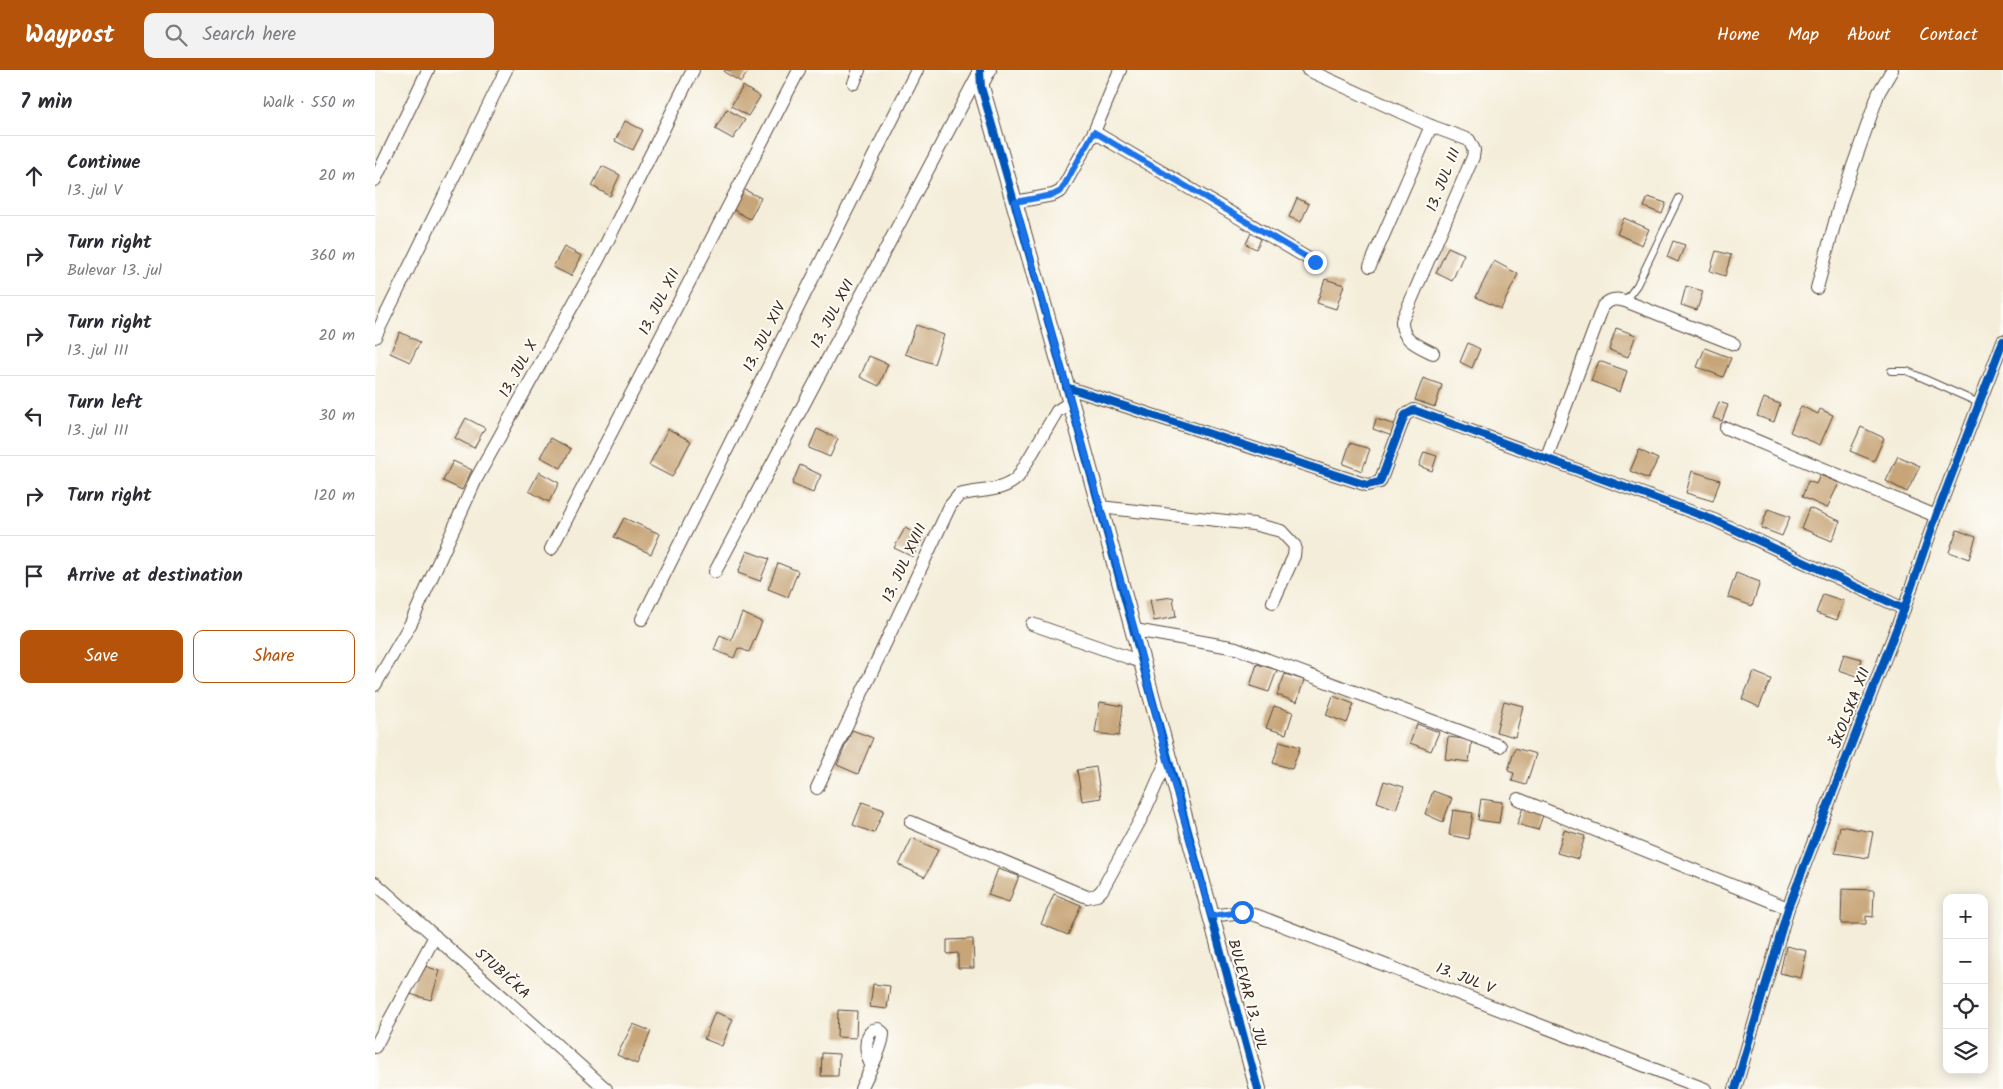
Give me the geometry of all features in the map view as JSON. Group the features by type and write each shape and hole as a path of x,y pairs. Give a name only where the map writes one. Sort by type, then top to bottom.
{"street":[{"path":"375,180 428,70"},
{"path":"375,337 506,70"},
{"name":"13. JUL X","path":"375,685 411,623 476,479 599,258 693,70"},
{"name":"13. JUL XII","path":"551,550 799,70"},
{"path":"854,83 859,70"},
{"name":"13. JUL XIV","path":"642,619 917,70"},
{"path":"1015,202 1053,195 1061,191 1094,132 1120,70"},
{"name":"13. JUL III","path":"1308,70 1431,126 1469,140 1474,150 1473,157 1402,321 1401,329 1409,340 1433,353"},
{"path":"1817,288 1841,200 1879,92 1892,70"},
{"name":"BULEVAR 13. JUL","path":"983,74 1015,202 1135,630 1141,662 1167,760 1258,1089"},
{"name":"13. JUL XVI","path":"715,572 983,74"},
{"path":"1370,266 1431,126"},
{"path":"1094,132 1315,262"},
{"path":"1546,459 1603,306 1608,301 1617,299 1625,301 1734,344"},
{"name":"ŠKOLSKA XII","path":"1735,1089 1788,908 1904,609 1936,516 2003,341"},
{"path":"1069,394 1367,486 1380,482 1405,415 1414,410 1714,520 1904,609"},
{"name":"13. JUL XVIII","path":"817,788 950,506 959,495 1003,488 1011,483 1018,476 1069,394"},
{"path":"1726,428 1936,516"},
{"path":"1100,507 1253,524 1281,531 1295,546 1294,556 1273,602"},
{"path":"1032,624 1141,662"},
{"path":"1135,630 1236,648 1500,746"},
{"path":"911,822 1087,896 1097,895 1103,890 1142,817 1167,760"},
{"path":"1518,799 1788,908"},
{"name":"STUBIČKA","path":"375,884 606,1089"},
{"name":"13. JUL V","path":"1211,916 1242,912 1258,916 1705,1089"},
{"path":"375,1047 435,936"},
{"path":"861,1089 871,1065"}],"lane":[{"path":"1625,301 1637,285 1679,198"},
{"path":"1891,371 1907,371 1979,403"}],"building":[{"path":"725,70 749,70 741,82 724,72"},
{"path":"743,86 760,97 748,116 731,106"},
{"path":"727,109 745,120 733,139 715,129"},
{"path":"625,121 643,130 633,150 615,141"},
{"path":"602,166 620,175 610,196 592,186"},
{"path":"743,189 761,198 750,219 732,209"},
{"path":"1648,197 1666,203 1662,214 1644,207"},
{"path":"1297,198 1309,204 1301,222 1289,217"},
{"path":"1624,218 1649,229 1642,245 1617,234"},
{"path":"1251,233 1261,239 1256,249 1246,244"},
{"path":"1673,241 1685,245 1678,262 1667,257"},
{"path":"564,247 582,256 571,276 553,267"},
{"path":"1448,247 1464,254 1452,281 1436,273"},
{"path":"1716,251 1731,255 1725,276 1710,271"},
{"path":"1494,261 1518,274 1501,309 1476,297"},
{"path":"1325,279 1344,285 1336,309 1317,303"},
{"path":"1686,286 1703,291 1697,310 1681,305"},
{"path":"916,325 944,335 934,364 905,354"},
{"path":"1616,328 1636,335 1628,357 1609,350"},
{"path":"400,332 420,342 410,362 390,353"},
{"path":"1468,343 1480,349 1472,368 1460,362"},
{"path":"1705,348 1731,358 1723,377 1697,367"},
{"path":"869,356 888,364 879,386 860,377"},
{"path":"1599,361 1627,371 1620,392 1591,381"},
{"path":"1423,378 1442,385 1435,407 1415,400"},
{"path":"1764,398 1780,404 1774,422 1757,416"},
{"path":"1719,402 1728,405 1722,421 1713,418"},
{"path":"1801,406 1818,414 1820,409 1833,415 1820,445 1790,432"},
{"path":"466,418 485,428 474,448 455,438"},
{"path":"1376,419 1396,425 1392,436 1373,429"},
{"path":"1861,427 1884,438 1874,461 1850,451"},
{"path":"668,429 691,441 672,477 649,465"},
{"path":"817,429 838,439 830,457 809,448"},
{"path":"551,438 571,449 561,468 540,457"},
{"path":"1350,443 1370,449 1362,471 1343,464"},
{"path":"1639,450 1658,459 1648,479 1630,471"},
{"path":"1424,452 1437,456 1432,471 1419,466"},
{"path":"1898,456 1920,466 1907,492 1886,481"},
{"path":"453,461 472,470 462,490 443,481"},
{"path":"800,465 821,475 813,493 792,484"},
{"path":"1692,471 1720,480 1713,501 1686,493"},
{"path":"539,472 559,483 549,502 529,491"},
{"path":"1820,475 1839,483 1827,508 1802,497 1808,481 1816,484"},
{"path":"1809,508 1840,521 1832,541 1801,528"},
{"path":"1768,509 1790,517 1782,536 1761,528"},
{"path":"624,518 660,534 651,554 614,537"},
{"path":"905,528 923,537 913,557 894,548"},
{"path":"1957,530 1976,537 1969,559 1949,552"},
{"path":"747,551 769,559 760,581 738,573"},
{"path":"778,563 798,571 788,597 768,589"},
{"path":"1736,573 1760,582 1752,606 1728,597"},
{"path":"1823,594 1844,601 1837,620 1816,613"},
{"path":"1173,597 1176,617 1154,621 1150,600"},
{"path":"742,613 762,622 749,652 738,648 734,658 714,650 720,635 731,640"},
{"path":"1844,654 1862,659 1857,676 1839,670"},
{"path":"1257,664 1277,670 1269,692 1250,686"},
{"path":"1754,672 1771,679 1759,707 1742,699"},
{"path":"1285,674 1304,680 1297,702 1277,695"},
{"path":"1333,696 1354,704 1347,723 1326,715"},
{"path":"1504,701 1523,706 1515,737 1496,732"},
{"path":"1100,702 1123,706 1119,736 1095,733"},
{"path":"1274,706 1293,712 1286,734 1266,728"},
{"path":"1417,724 1439,732 1431,751 1410,743"},
{"path":"852,730 873,738 858,774 837,765"},
{"path":"1448,737 1472,740 1469,762 1445,759"},
{"path":"1280,741 1300,747 1292,769 1273,763"},
{"path":"1515,748 1536,754 1526,785 1512,781 1514,773 1508,771"},
{"path":"1096,767 1101,798 1082,801 1077,770"},
{"path":"1384,781 1404,787 1396,809 1377,802"},
{"path":"1433,791 1452,798 1443,822 1425,814"},
{"path":"1481,799 1502,802 1499,823 1478,820"},
{"path":"862,802 884,810 874,833 853,825"},
{"path":"1524,805 1544,812 1538,830 1517,824"},
{"path":"1453,810 1473,813 1469,839 1449,835"},
{"path":"1840,826 1873,832 1868,858 1835,853"},
{"path":"1564,830 1585,836 1578,859 1557,853"},
{"path":"912,838 938,850 925,877 899,865"},
{"path":"998,869 1019,876 1009,902 988,895"},
{"path":"1842,889 1874,890 1873,917 1866,916 1866,924 1841,924"},
{"path":"1054,894 1081,905 1068,935 1041,924"},
{"path":"973,939 974,968 958,968 958,953 947,954 947,940"},
{"path":"1786,946 1807,951 1801,978 1780,973"},
{"path":"419,964 440,971 431,1000 410,994"},
{"path":"873,984 890,986 887,1009 870,1007"},
{"path":"838,1010 857,1011 856,1038 837,1037"},
{"path":"715,1012 733,1019 722,1046 704,1039"},
{"path":"633,1024 651,1031 637,1064 617,1055"},
{"path":"822,1053 839,1054 838,1076 821,1076"}],"cycle path":[{"path":"980,70 981,87 1087,462 1258,1089"},
{"path":"1735,1089 1788,908 1904,609 1936,516 2003,341"},
{"path":"1066,387 1367,485 1380,482 1405,415 1414,410 1714,520 1904,609"}],"route":[{"path":"1242,912 1211,916 1167,760 1141,662 1135,630 1015,202 1053,195 1061,191 1094,132 1315,262"}]}
